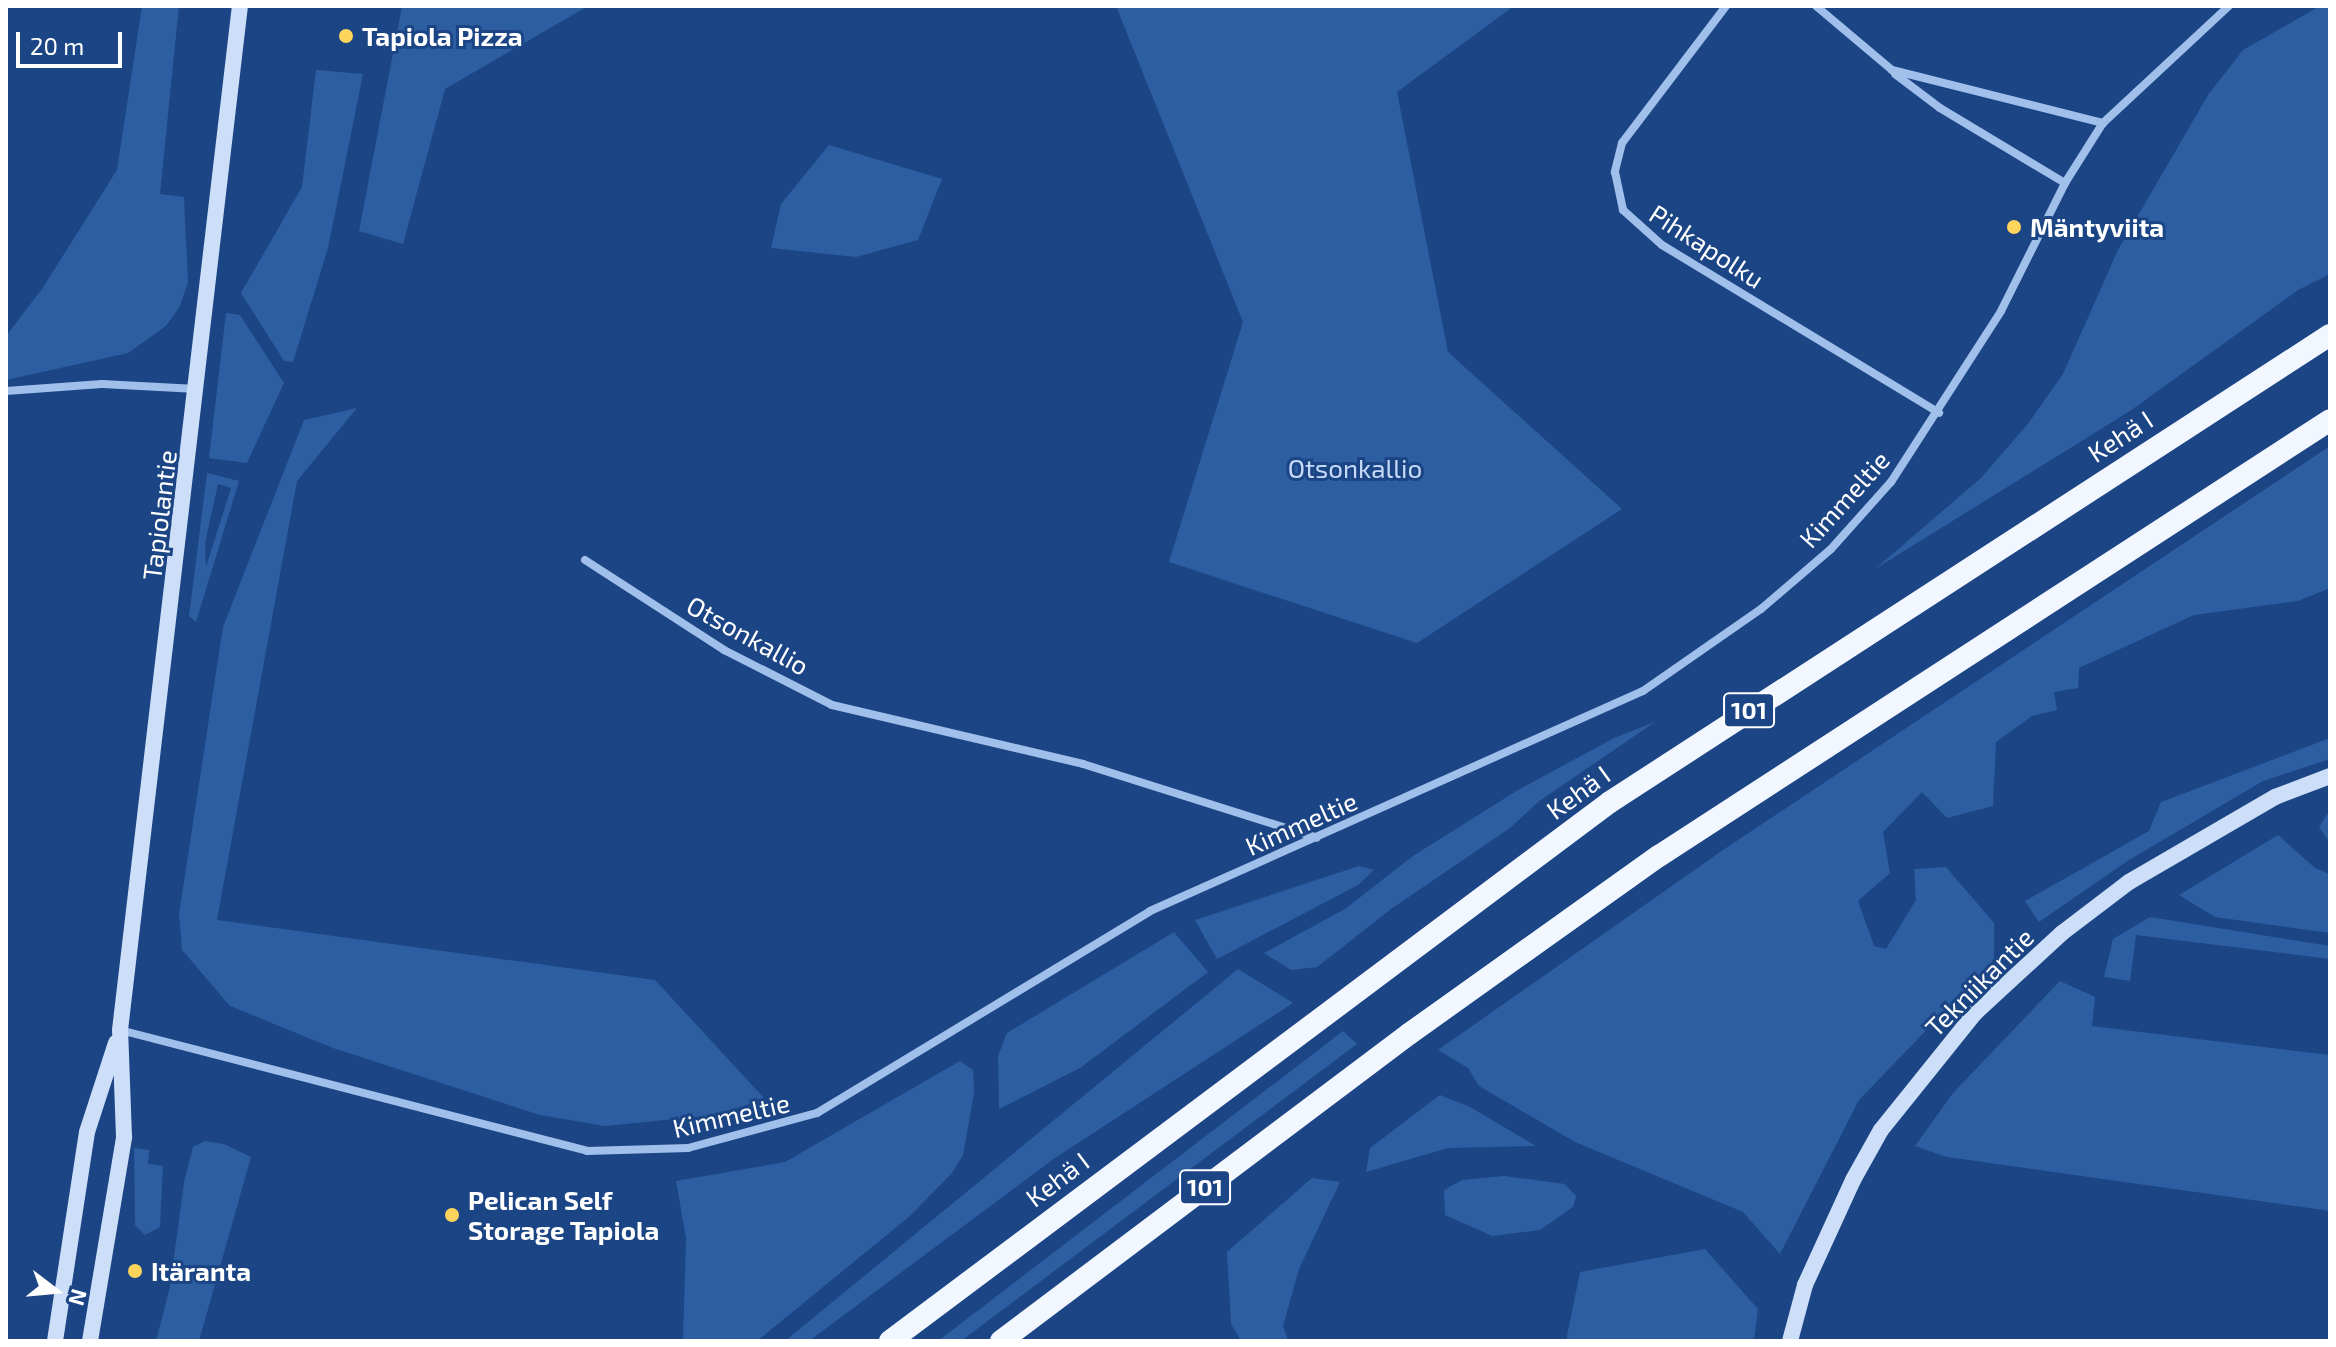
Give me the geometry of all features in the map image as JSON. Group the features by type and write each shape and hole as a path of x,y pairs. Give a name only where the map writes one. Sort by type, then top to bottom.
{"highway":[{"name":"Kehä I","path":"890,1341 1610,802 2330,335"},
{"name":"101","path":"1001,1341 1409,1034 1659,856 2330,420"}],"main road":[{"name":"Tapiolantie","path":"90,1341 124,1137 120,1030 240,6"},
{"name":"Tekniikantie","path":"1790,1341 1805,1285 1853,1180 1881,1130 1975,1013 2062,933 2129,882 2249,811 2330,776"},
{"name":"Tapiolantie","path":"55,1341 87,1132 120,1030"}],"street":[{"name":"Pihkapolku","path":"1726,6 1622,143 1615,172 1623,210 1662,245 1939,413"},
{"path":"1816,6 1933,103 2065,183"},
{"name":"Kimmeltie","path":"120,1030 538,1142 587,1151 688,1148 817,1113 1150,911 1643,691 1761,609 1831,549 1891,482 1939,413 2001,311 2065,183 2103,123 2229,6"},
{"path":"1892,70 2103,123"},
{"path":"6,391 102,384 197,389"},
{"name":"Otsonkallio","path":"585,560 724,650 840,709 1083,764 1317,838"}],"green space":[{"path":"142,6 179,6 160,194 184,197 188,282 180,306 166,326 128,353 6,380 6,336 42,289 117,170"},
{"path":"402,6 588,6 445,89 403,244 359,231"},
{"name":"Otsonkallio","path":"1116,6 1514,6 1397,92 1448,352 1622,509 1417,643 1169,562 1243,322"},
{"path":"2320,6 2330,6 2330,274 2298,290 2130,411 1875,569 1981,478 2027,425 2063,374 2118,250 2208,95 2243,50"},
{"path":"316,70 363,74 328,248 293,362 284,361 241,293 302,187"},
{"path":"829,145 942,179 918,240 856,257 771,248 781,204"},
{"path":"226,313 240,315 284,383 247,463 209,458"},
{"path":"357,408 297,481 217,920 655,980 765,1099 715,1115 605,1126 540,1115 333,1048 230,1006 182,950 179,914 223,627 304,420"},
{"path":"2330,446 2330,588 2298,601 2194,615 2079,668 2078,688 2054,692 2057,710 2032,716 1996,742 1993,806 1947,818 1922,792 1883,832 1890,873 1858,901 1874,946 1886,949 1916,900 1914,869 1946,867 1994,923 1994,960 1859,1100 1780,1254 1743,1212 1575,1142 1479,1086 1468,1068 1438,1050 1723,850"},
{"path":"207,473 239,481 196,622 189,616","holes":["218,484 231,488 206,567 205,543"]},
{"path":"1655,722 1538,802 1510,828 1391,909 1317,967 1291,970 1264,953 1345,909 1413,856 1518,790 1614,738"},
{"path":"2330,738 2330,759 2263,781 2129,860 2039,922 2025,901 2149,831 2161,802"},
{"path":"2330,810 2330,843 2319,827"},
{"path":"2278,835 2315,868 2330,874 2330,933 2215,917 2179,895"},
{"path":"1359,866 1374,870 1358,885 1217,959 1195,920"},
{"path":"2150,917 2330,946 2330,959 2136,935 2130,981 2104,977 2113,939"},
{"path":"1174,932 1208,972 1080,1068 999,1109 998,1056 1007,1033"},
{"path":"1238,969 1293,1003 1055,1158 809,1341 785,1341"},
{"path":"2060,981 2095,997 2092,1026 2330,1055 2330,1211 1947,1157 1915,1146 1953,1093"},
{"path":"1343,1031 1357,1044 961,1341 938,1341"},
{"path":"960,1061 973,1070 974,1093 963,1155 952,1173 910,1216 757,1341 683,1341 686,1238 676,1181 785,1162"},
{"path":"1440,1095 1470,1107 1536,1146 1448,1148 1366,1172 1370,1148"},
{"path":"205,1141 224,1144 251,1157 199,1341 156,1341 170,1287 184,1182 193,1147"},
{"path":"134,1148 149,1150 148,1164 163,1166 160,1227 145,1235 135,1225"},
{"path":"1504,1176 1565,1184 1576,1196 1573,1207 1540,1230 1492,1236 1445,1215 1444,1190 1462,1180"},
{"path":"1312,1178 1340,1182 1299,1269 1283,1326 1288,1341 1241,1341 1231,1324 1227,1252"},
{"path":"1705,1249 1758,1309 1754,1340 1566,1341 1580,1272"}],"place":[{"name":"Tapiola Pizza","path":"346,36"},
{"name":"Mäntyviita","path":"2014,227"},
{"name":"Pelican Self Storage Tapiola","path":"452,1215"},
{"name":"Itäranta","path":"135,1271"}]}
